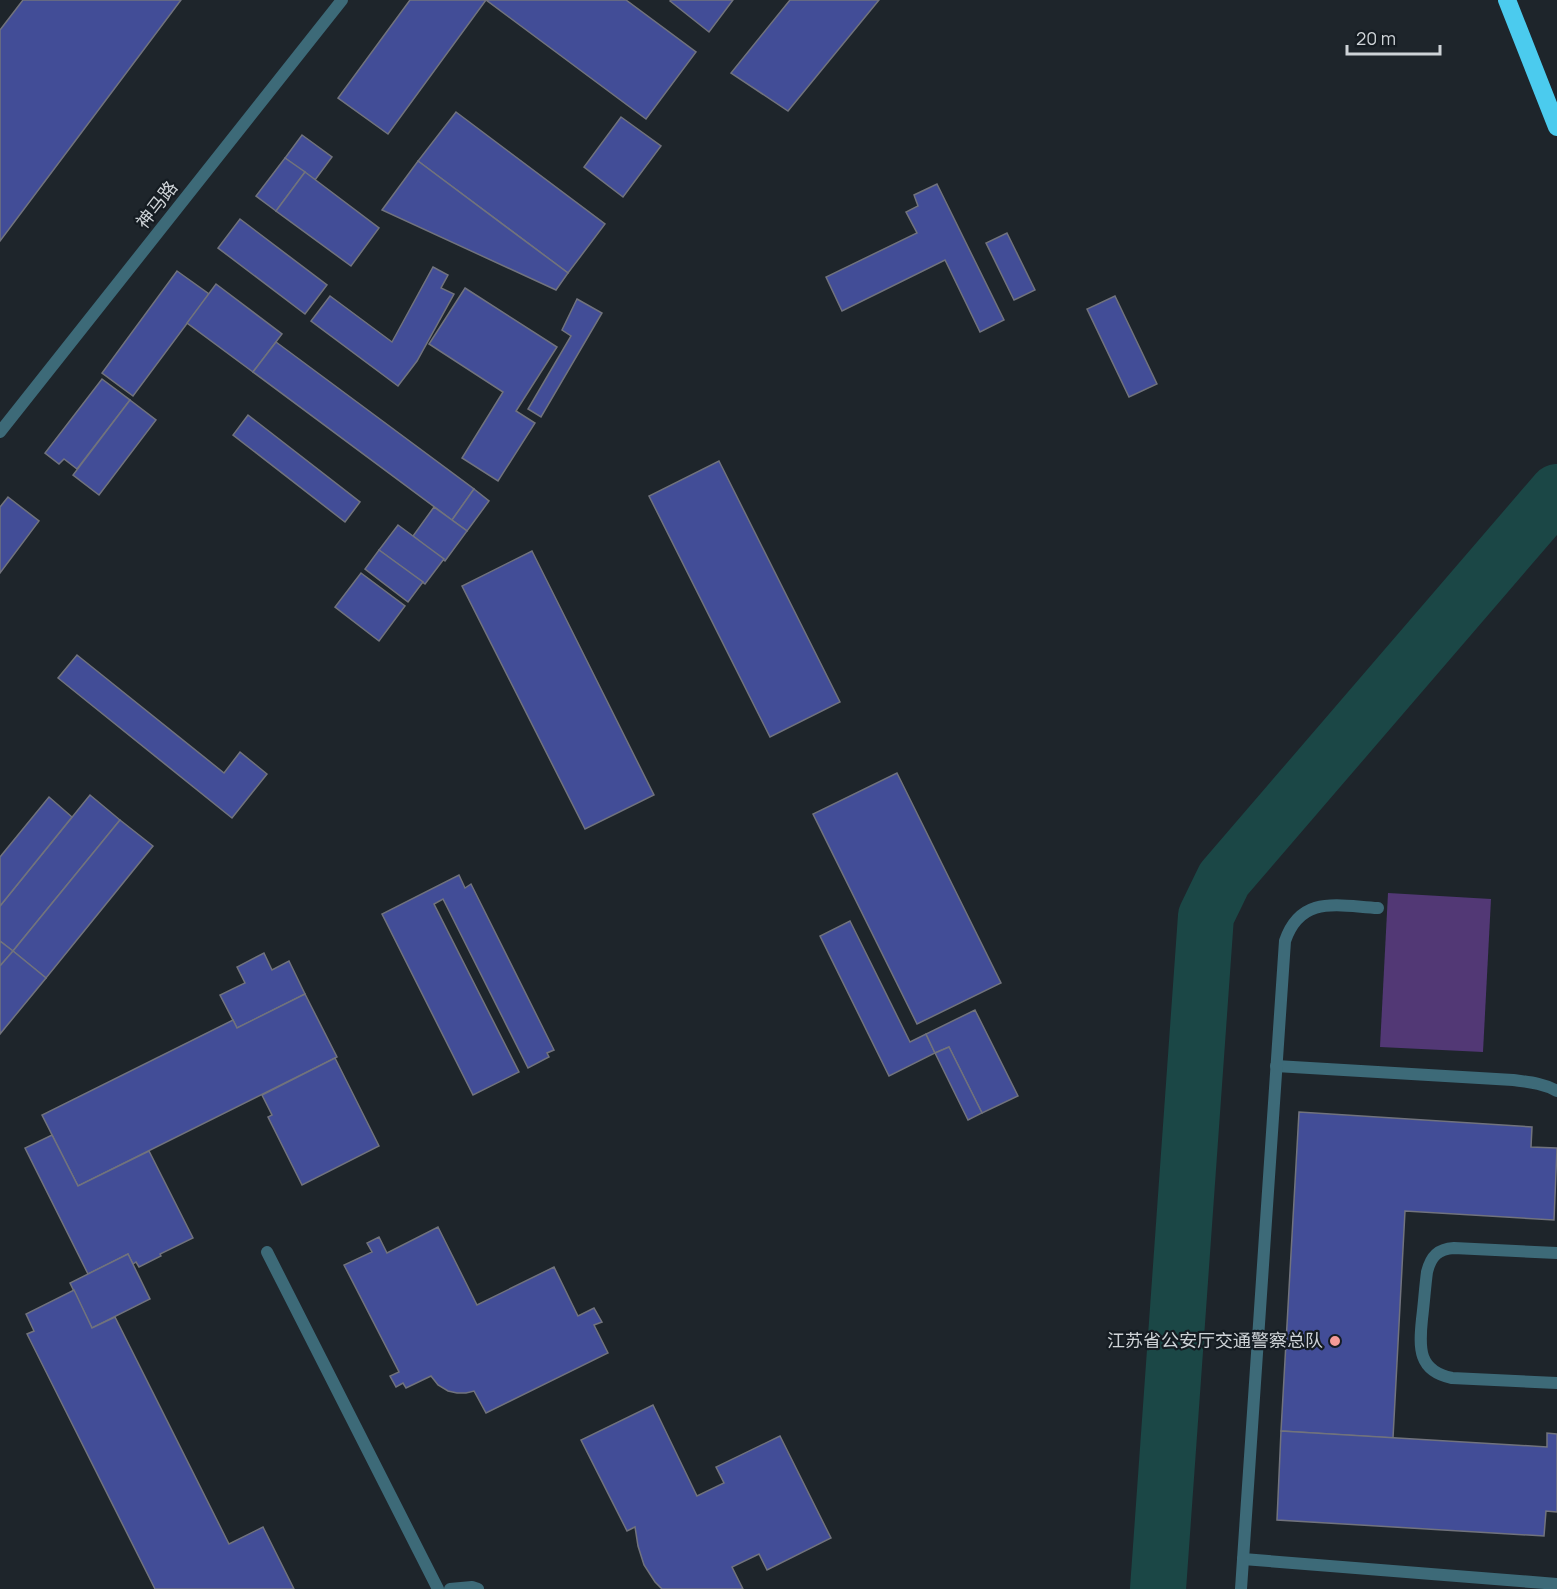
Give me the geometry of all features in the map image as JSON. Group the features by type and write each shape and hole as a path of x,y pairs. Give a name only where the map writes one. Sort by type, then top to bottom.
{"highway":[{"path":"1507,0 1557,127"}],"street":[{"name":"神马路","path":"0,432 342,0"},
{"path":"1241,1589 1285,941 1295,921 1315,907 1329,904 1378,908"},
{"path":"1276,1066 1513,1080 1532,1082 1557,1091"},
{"path":"1557,1253 1454,1248 1436,1253 1429,1262 1427,1272 1420,1347 1425,1363 1442,1376 1557,1383"},
{"path":"267,1252 438,1589"},
{"path":"1243,1559 1557,1584"},
{"path":"450,1589 472,1587 478,1589"}],"shaded area":[{"path":"1388,893 1491,899 1483,1052 1380,1047"}],"building":[{"path":"23,0 181,0 0,241 0,30"},
{"path":"410,0 486,0 388,134 338,98"},
{"path":"486,0 626,0 696,52 646,119"},
{"path":"671,0 733,0 709,32"},
{"path":"790,0 879,0 788,111 731,73"},
{"path":"456,112 605,224 568,273 418,161"},
{"path":"621,117 661,146 623,197 584,167"},
{"path":"302,135 332,157 315,180 285,158"},
{"path":"285,158 305,172 276,211 256,196"},
{"path":"418,161 568,273 556,290 382,210"},
{"path":"305,172 379,228 351,266 276,211"},
{"path":"937,184 1004,320 980,332 945,260 842,311 826,277 917,233 906,212 918,206 914,195"},
{"path":"240,219 327,285 305,314 218,248"},
{"path":"1007,233 1035,290 1014,300 986,243"},
{"path":"433,267 448,275 441,288 454,294 417,361 398,386 311,321 330,296 392,342"},
{"path":"177,271 209,294 133,396 102,373"},
{"path":"216,284 282,334 253,372 187,323"},
{"path":"465,288 557,347 516,411 535,423 498,481 462,458 503,392 429,344"},
{"path":"1115,296 1157,384 1129,397 1087,309"},
{"path":"577,299 602,313 541,417 528,409 571,336 562,330"},
{"path":"276,342 474,489 452,520 253,372"},
{"path":"102,379 130,400 77,469 64,459 59,464 45,453"},
{"path":"130,400 156,420 99,495 73,475"},
{"path":"248,415 360,502 345,522 233,435"},
{"path":"719,461 840,702 770,737 649,496"},
{"path":"474,489 489,501 467,531 452,520"},
{"path":"8,497 39,521 0,573 0,507"},
{"path":"434,507 467,531 445,561 413,536"},
{"path":"398,525 444,559 425,584 379,550"},
{"path":"379,550 423,582 408,602 365,569"},
{"path":"532,551 654,795 585,829 462,586"},
{"path":"361,573 405,606 379,641 335,607"},
{"path":"77,655 224,773 240,752 267,774 232,818 58,678"},
{"path":"897,773 1001,983 917,1024 813,814"},
{"path":"90,795 120,820 13,951 0,941 0,906"},
{"path":"49,797 72,817 0,906 0,857"},
{"path":"120,820 153,846 46,978 13,951"},
{"path":"459,875 465,888 471,884 554,1050 547,1053 549,1057 528,1068 443,899 434,904 519,1072 473,1095 382,914"},
{"path":"850,921 910,1042 926,1034 935,1053 889,1076 820,936"},
{"path":"0,941 13,951 0,966"},
{"path":"13,951 46,978 0,1034 0,966"},
{"path":"264,953 272,970 289,961 305,994 237,1028 220,995 245,983 237,967"},
{"path":"305,994 337,1057 78,1186 42,1115 233,1020 237,1028"},
{"path":"975,1010 1018,1096 982,1113 949,1047 935,1053 926,1034"},
{"path":"949,1047 982,1113 968,1120 935,1053"},
{"path":"335,1058 379,1146 302,1185 268,1117 272,1115 262,1095"},
{"path":"1299,1112 1532,1127 1531,1147 1557,1148 1554,1220 1405,1211 1393,1438 1281,1431"},
{"path":"52,1135 78,1186 149,1151 193,1238 139,1267 136,1262 133,1264 128,1254 88,1274 25,1148"},
{"path":"438,1227 477,1305 554,1267 578,1316 594,1308 602,1322 594,1325 608,1353 486,1413 474,1391 457,1393 448,1391 438,1385 431,1376 406,1388 403,1383 396,1387 390,1376 399,1372 344,1265 372,1252 367,1243 379,1237 387,1253"},
{"path":"128,1254 150,1299 92,1328 70,1283"},
{"path":"74,1290 92,1328 115,1317 229,1544 263,1527 294,1589 155,1589 27,1334 34,1331 26,1314"},
{"path":"653,1405 697,1496 724,1483 716,1467 780,1436 831,1538 767,1570 759,1554 732,1567 743,1589 662,1589 644,1565 635,1527 627,1531 581,1440"},
{"path":"1281,1431 1547,1447 1547,1433 1557,1434 1557,1512 1546,1511 1544,1536 1277,1520"}],"waterway":[{"path":"1158,1589 1206,916 1224,879 1557,492"}],"place":[{"name":"江苏省公安厅交通警察总队","path":"1335,1341"}]}
